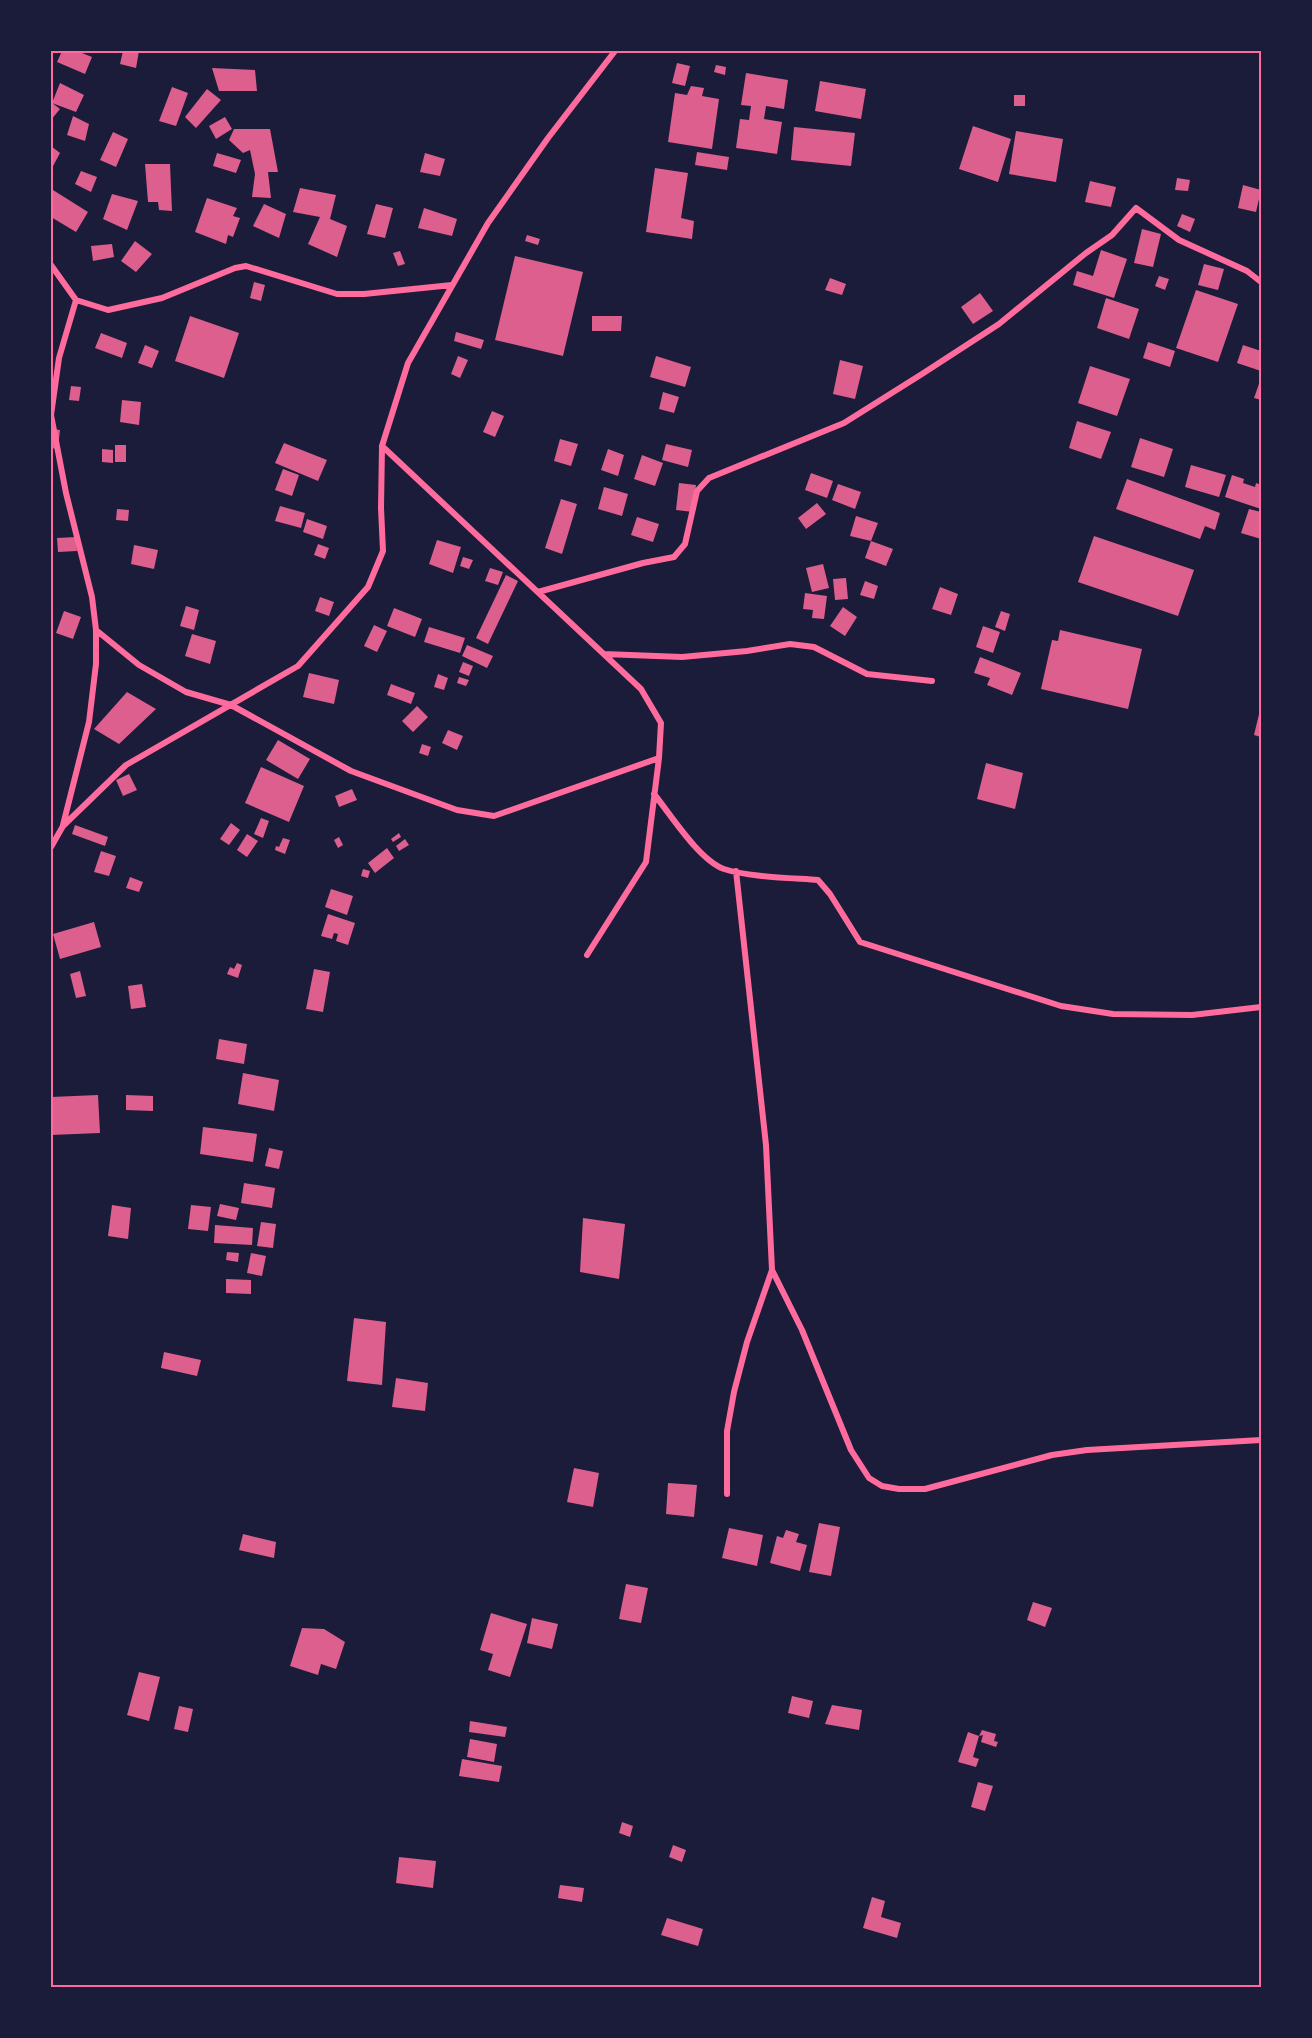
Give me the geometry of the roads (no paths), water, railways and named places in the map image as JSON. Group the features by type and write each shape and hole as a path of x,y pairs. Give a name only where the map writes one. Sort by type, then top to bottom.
{"street":[{"path":"63,826 126,765 298,666 368,586 383,551 382,446 408,363 488,223 548,138 615,51"},
{"path":"538,592 674,556 684,544 697,491 709,478 844,423 999,324 1086,253 1112,236 1136,208 1179,240 1247,271 1261,282"},
{"path":"51,265 76,300 108,310 162,298 234,268 246,266 337,294 364,294 452,285"},
{"path":"51,847 63,826 89,723 96,664 96,630 92,597 66,494 51,415 59,358 76,300"},
{"path":"382,446 641,689 660,723 659,758 646,862 587,955"},
{"path":"96,630 139,665 186,692 231,705 351,771 457,810 494,816 659,758"},
{"path":"603,654 682,657 747,651 790,644 814,646 867,674 932,681"},
{"path":"654,794 699,851 723,869 818,880 831,894 860,942 1061,1005 1124,1014 1192,1015 1261,1007"},
{"path":"727,1494 727,1431 734,1392 747,1342 772,1270 766,1145 736,871"},
{"path":"772,1270 802,1329 851,1450 869,1478 882,1486 899,1490 925,1489 1052,1455 1087,1450 1261,1440"}]}
